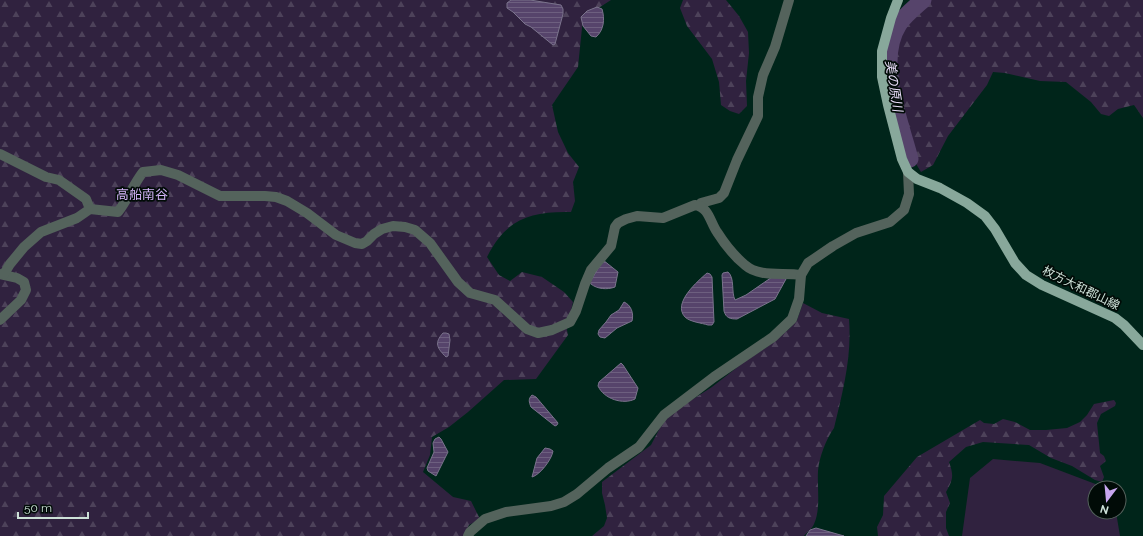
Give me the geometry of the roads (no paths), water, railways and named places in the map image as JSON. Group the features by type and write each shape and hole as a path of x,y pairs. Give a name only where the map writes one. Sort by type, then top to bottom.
{"main road":[{"path":"898,0 891,18 882,51 882,77 902,159 908,172"},
{"name":"枚方大和郡山線","path":"908,172 917,179 940,188 985,216 995,228 1015,263 1026,275 1042,285 1115,318 1124,325 1143,345"}],"street":[{"path":"701,203 719,198 724,193 737,160 758,116 758,97 763,75 775,47 789,0"},
{"path":"0,154 46,176 59,180 86,199 90,209"},
{"path":"0,320 21,300 26,290 24,282 17,278 2,274 24,247 42,232 77,218 90,209 118,212 126,202 135,182 144,172 161,170 178,175 220,196 265,196 276,197 287,201 307,213 336,235 355,243 362,244 382,229 394,226 415,230 430,243 458,282 470,293 495,300 527,329 538,333 552,330 570,322 576,311 584,284 591,270 610,246 615,227 618,223 626,219 637,216 663,218 695,205 700,205 709,214 716,230 725,244 745,265 756,272 771,274 790,273 801,275"},
{"path":"468,536 470,532 485,519 506,512 551,506 564,502 577,494 608,468 639,447 664,415 714,377 773,337 792,319 799,299 801,275 808,263 856,232 890,222 904,210 909,194 908,172"}],"waterway":[{"name":"美の原川","path":"910,159 892,91 889,73 889,55 892,39 899,24 907,14 923,0"}],"district":[{"name":"高船南谷","path":"142,194"}]}
